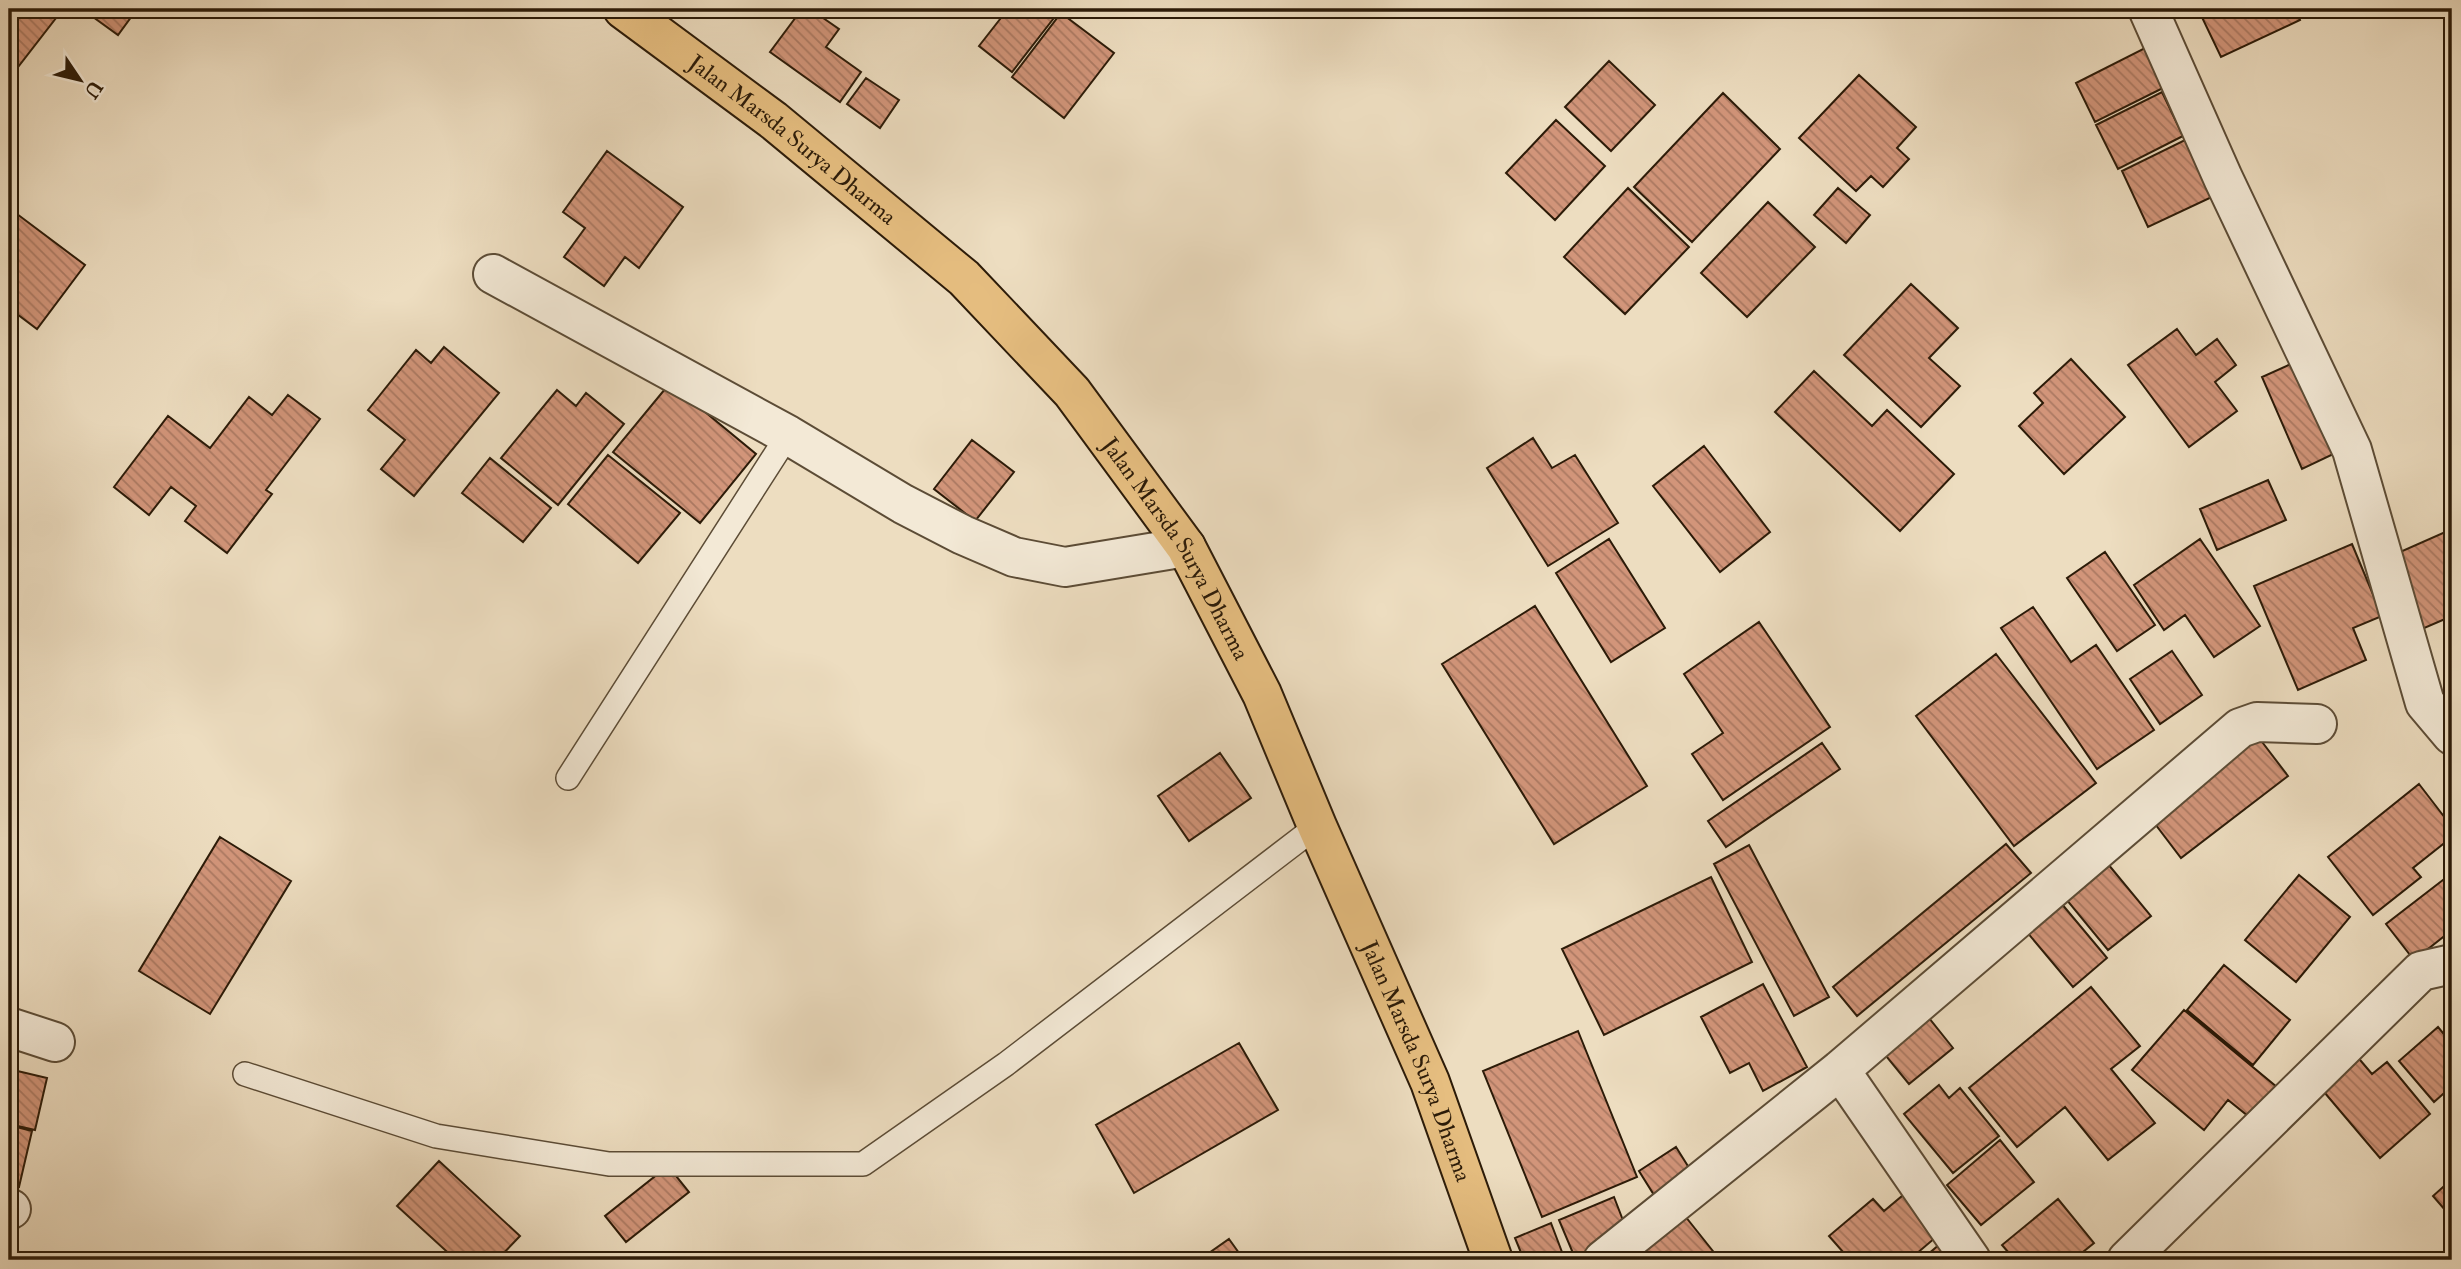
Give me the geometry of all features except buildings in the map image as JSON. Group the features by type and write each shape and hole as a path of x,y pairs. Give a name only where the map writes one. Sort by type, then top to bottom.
{"highway":[{"name":"Jalan Marsda Surya Dharma","path":"623,9 773,120 964,278 1072,392 1186,547 1262,694 1430,1082 1493,1260"}],"street":[{"path":"2148,9 2223,178 2352,450 2425,703 2452,735"},
{"path":"493,274 788,435 903,504 963,535 1014,557 1065,567 1186,547"},
{"path":"1603,1260 1840,1070 2241,728 2257,722 2317,724"},
{"path":"2127,1260 2421,971 2452,964"},
{"path":"9,1027 55,1042"},
{"path":"1840,1070 1971,1260"}],"lane":[{"path":"568,778 788,435"},
{"path":"244,1074 436,1136 610,1164 863,1164 1006,1064 1317,826"}]}
